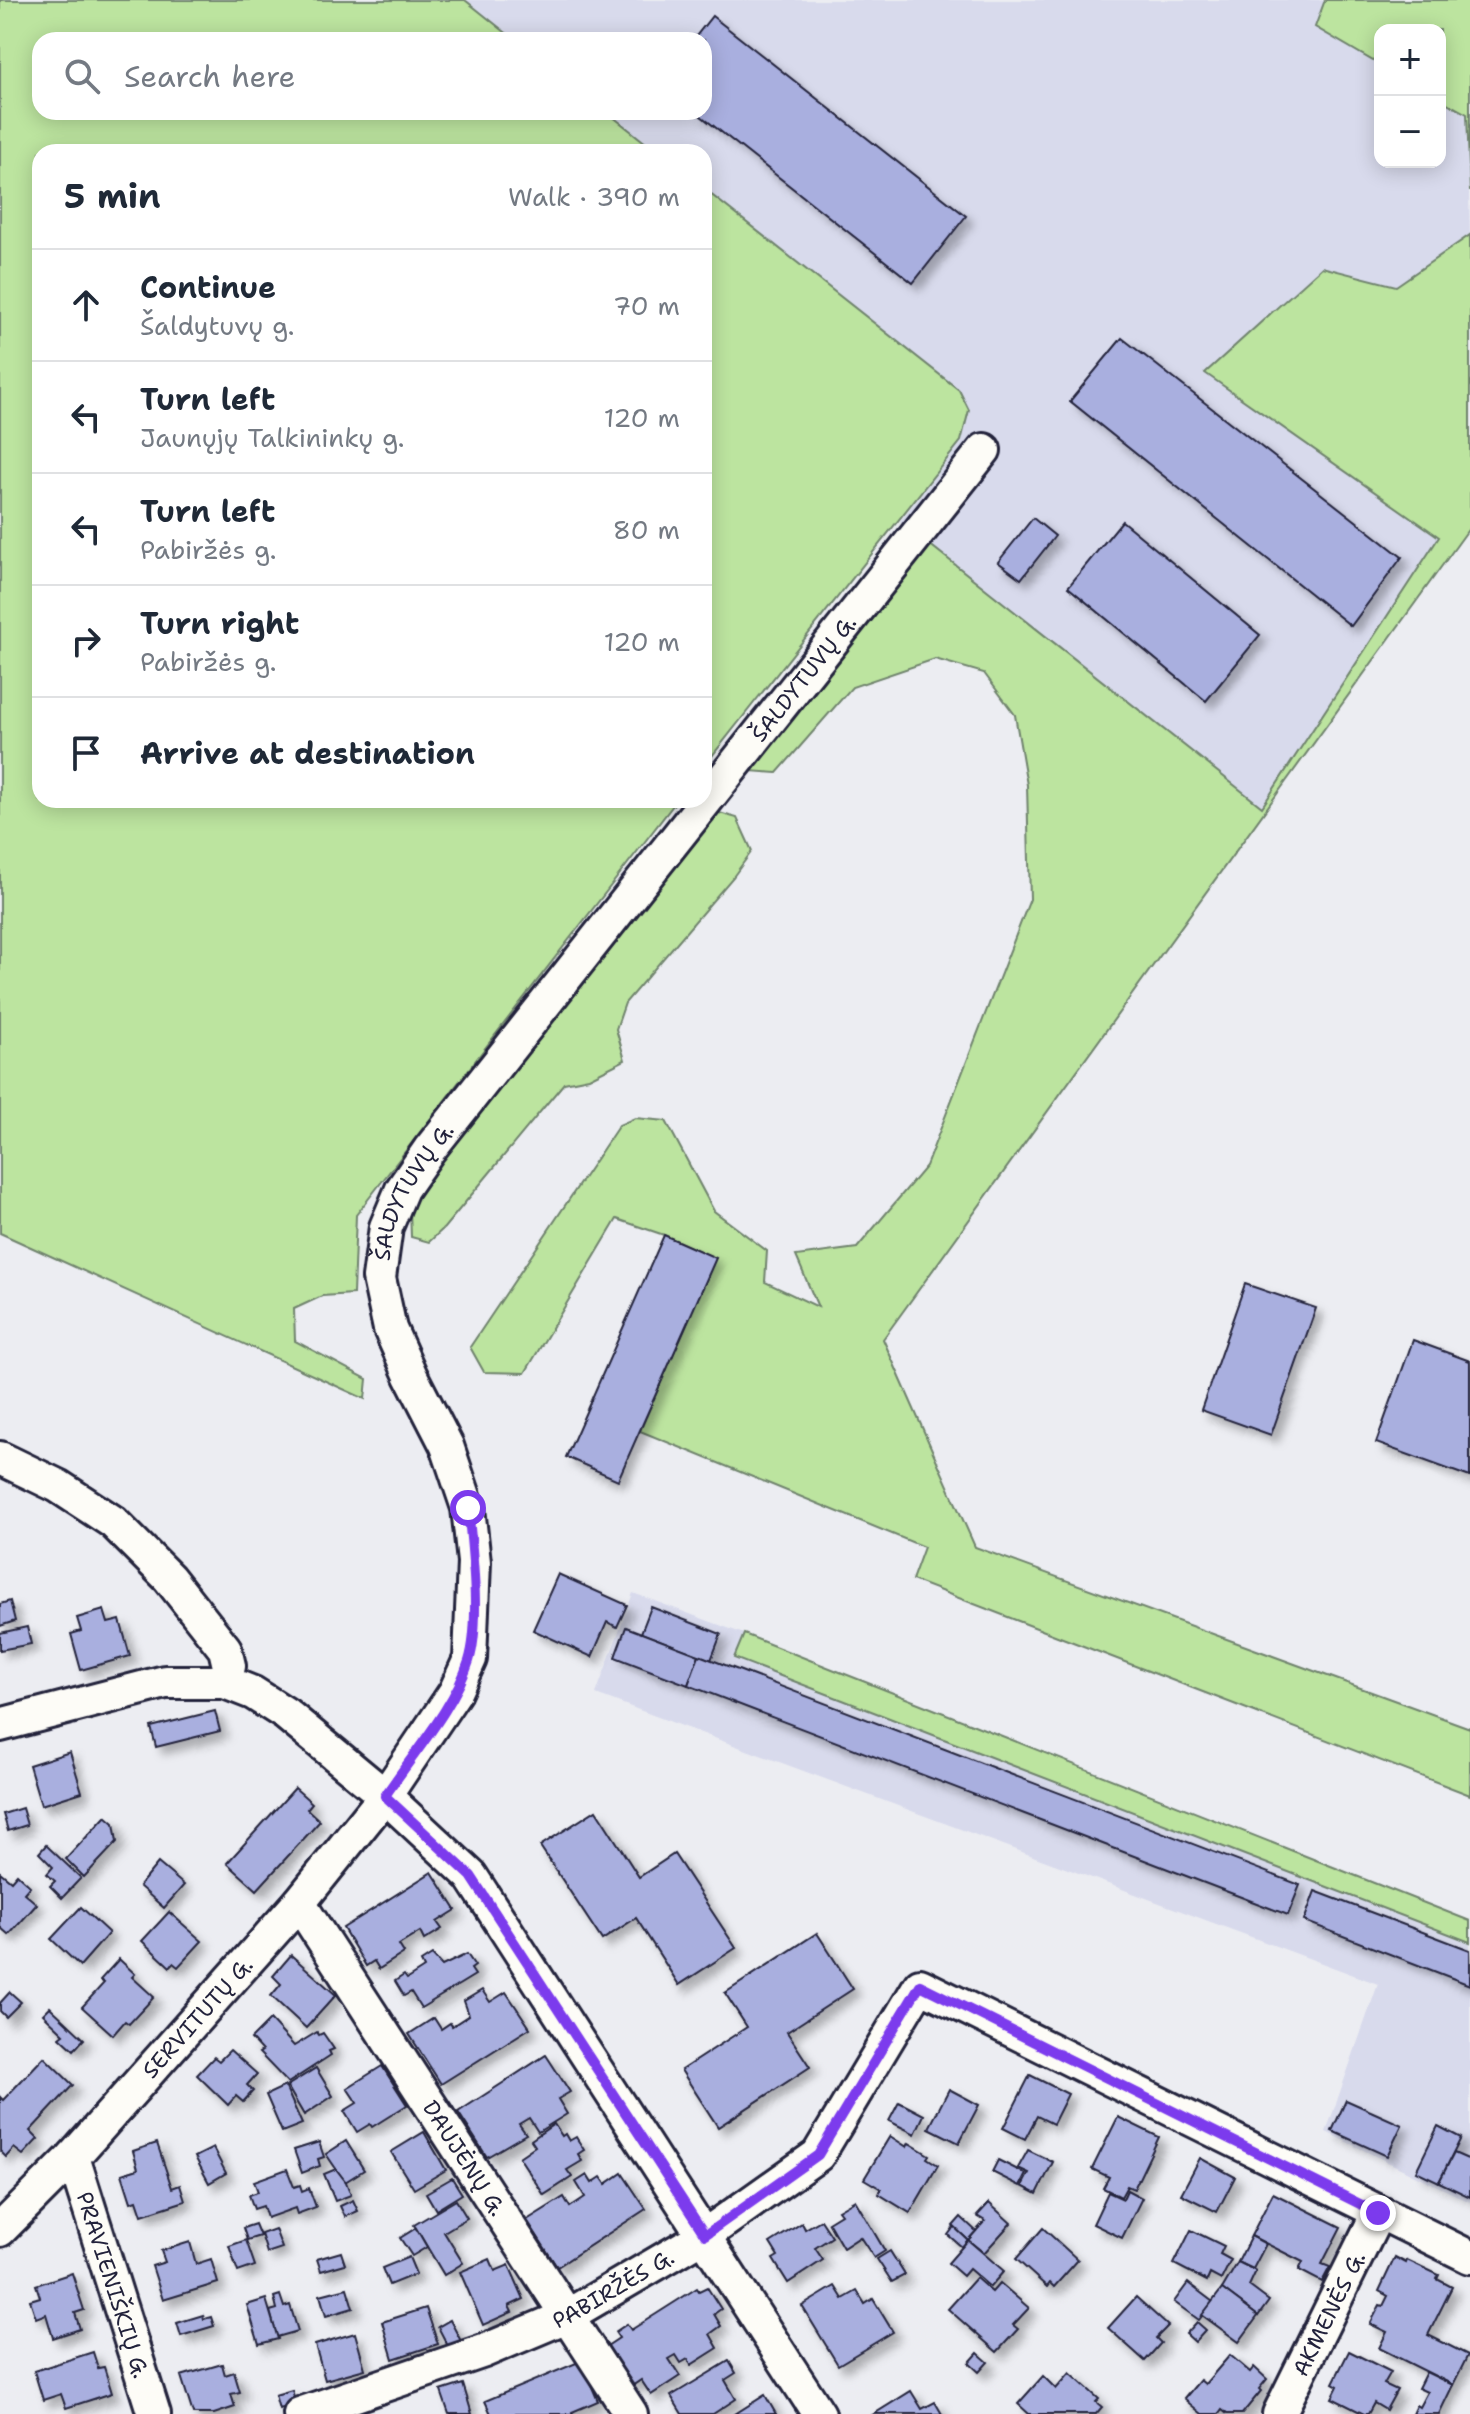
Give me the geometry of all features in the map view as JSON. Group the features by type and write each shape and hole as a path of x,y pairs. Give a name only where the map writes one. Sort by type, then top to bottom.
{"street":[{"name":"ŠALDYTUVŲ G.","path":"712,793 984,450"},
{"name":"ŠALDYTUVŲ G.","path":"385,1796 455,1692 470,1659 474,1562 468,1508 447,1446 390,1329 379,1278 386,1227 402,1189 439,1138 700,808"},
{"path":"0,1458 58,1486 113,1522 169,1578 225,1649 229,1666 225,1682"},
{"path":"0,1725 165,1682 225,1682 253,1693 286,1714 385,1796 471,1876 819,2414"},
{"name":"SERVITUTŲ G.","path":"0,2230 73,2157 299,1903 385,1796"},
{"name":"DAUJĖNŲ G.","path":"299,1903 631,2414"},
{"name":"PABIRŽĖS G.","path":"300,2414 484,2351 567,2316 705,2235 818,2155 920,1985 1470,2257"},
{"name":"PRAVIENIŠKIŲ G.","path":"73,2157 154,2414"},
{"name":"AKMENĖS G.","path":"1279,2414 1378,2213"}],"shaded area":[{"path":"465,0 1325,0 1315,27 1374,61 1374,168 1446,168 1446,102 1467,114 1470,235 1396,286 1322,268 1439,537 1261,808 900,521 961,441 959,390 712,195 712,144 647,144 617,120 712,120 712,32 505,32"},
{"path":"633,1593 744,1634 735,1658 1470,1942 1470,2202 1326,2132 1378,1984 596,1694"}],"green space":[{"path":"0,0 465,0 505,32 32,32 32,120 617,120 647,144 32,144 32,808 671,808 356,1215 353,1294 322,1296 294,1309 295,1341 367,1379 365,1399 0,1233"},
{"path":"1325,0 1470,0 1470,192 1467,114 1446,102 1446,24 1374,24 1374,61 1315,27"},
{"path":"712,195 959,390 969,410 961,441 712,756"},
{"path":"1470,235 1470,527 883,1339 975,1547 1470,1728 1470,1795 912,1580 924,1547 640,1431 715,1258 664,1235 617,1219 525,1373 484,1372 470,1347 619,1125 635,1118 666,1121 714,1211 767,1251 765,1282 818,1307 796,1256 857,1248 926,1166 1030,899 1027,785 1015,715 984,673 935,659 852,687 777,773 749,771 929,544 1262,807 1439,537 1205,373 1322,267 1396,286"},
{"path":"716,812 737,818 752,851 625,1003 616,1029 625,1060 589,1078 564,1083 444,1228 429,1242 411,1237 410,1209 432,1171"},
{"path":"744,1634 1470,1921 1470,1942 734,1658"}],"building":[{"path":"712,16 966,216 913,283 706,120 712,120 712,32 699,32"},
{"path":"1122,338 1402,557 1351,626 1070,401"},
{"path":"1033,518 1055,536 1021,579 998,562"},
{"path":"1122,521 1260,635 1206,701 1068,587"},
{"path":"664,1235 716,1258 618,1480 566,1457"},
{"path":"1245,1284 1316,1308 1271,1435 1201,1410"},
{"path":"1413,1340 1470,1361 1470,1477 1376,1443"},
{"path":"558,1574 627,1605 617,1627 607,1622 592,1657 533,1630"},
{"path":"10,1601 15,1621 0,1626 0,1604"},
{"path":"651,1607 721,1634 711,1660 641,1633"},
{"path":"104,1610 108,1623 120,1620 130,1656 81,1670 71,1634 81,1631 77,1618"},
{"path":"27,1627 31,1644 0,1650 0,1633"},
{"path":"626,1627 699,1655 688,1685 615,1657"},
{"path":"699,1655 1300,1885 1288,1915 688,1685"},
{"path":"215,1711 220,1731 156,1747 151,1727"},
{"path":"70,1752 82,1792 41,1805 29,1765"},
{"path":"295,1788 312,1803 307,1809 320,1821 257,1890 227,1863"},
{"path":"22,1808 27,1825 8,1831 3,1814"},
{"path":"596,1810 639,1877 674,1854 736,1948 679,1985 636,1918 602,1940 540,1846"},
{"path":"106,1816 114,1823 117,1842 84,1877 66,1859"},
{"path":"46,1845 81,1878 62,1898 50,1886 55,1881 47,1874 53,1867 39,1853"},
{"path":"158,1863 184,1885 164,1908 139,1886"},
{"path":"0,1872 11,1881 17,1874 30,1886 24,1893 37,1904 9,1935 0,1927"},
{"path":"432,1872 456,1910 437,1922 442,1929 424,1940 420,1932 399,1945 404,1953 379,1969 374,1961 366,1966 343,1928"},
{"path":"1315,1891 1470,1950 1470,1985 1304,1921"},
{"path":"81,1907 109,1933 80,1966 51,1939"},
{"path":"169,1912 202,1941 178,1967 173,1963 170,1967 142,1941"},
{"path":"817,1933 853,1989 787,2032 810,2067 718,2127 681,2070 747,2027 725,1993"},
{"path":"467,1954 475,1966 471,1969 475,1975 421,2008 411,1992 404,1996 395,1981 404,1975 407,1979 424,1968 421,1962 432,1955 442,1966"},
{"path":"291,1955 336,1995 306,2028 271,1996 281,1984 273,1976"},
{"path":"119,1959 135,1974 132,1977 154,1997 129,2024 125,2021 113,2035 82,2007 104,1983 100,1980"},
{"path":"482,1990 490,2002 506,1992 530,2028 441,2084 409,2034 434,2018 441,2029 450,2023 452,2026 469,2015 464,2001"},
{"path":"10,1992 21,2002 6,2017 0,2011 0,2003"},
{"path":"50,2007 84,2039 74,2050 60,2037 64,2034 43,2014"},
{"path":"270,2020 294,2046 317,2032 319,2035 323,2033 334,2049 329,2051 331,2055 288,2083 259,2053 262,2051 251,2039"},
{"path":"230,2050 257,2074 247,2085 253,2091 243,2102 236,2096 228,2105 197,2075 214,2057 219,2061"},
{"path":"546,2055 570,2092 558,2099 567,2114 538,2132 529,2118 519,2124 526,2134 487,2157 458,2112"},
{"path":"44,2057 73,2085 30,2131 38,2139 23,2155 14,2148 6,2157 0,2151 0,2097 3,2100"},
{"path":"382,2066 407,2105 372,2127 370,2124 357,2132 344,2111 357,2103 347,2088"},
{"path":"316,2068 333,2096 304,2115 287,2086"},
{"path":"1030,2075 1068,2094 1053,2124 1037,2116 1025,2139 1003,2128"},
{"path":"285,2086 302,2124 282,2132 266,2095"},
{"path":"949,2089 979,2105 959,2143 929,2128"},
{"path":"1346,2100 1402,2125 1387,2156 1332,2131"},
{"path":"899,2102 924,2115 915,2134 889,2121"},
{"path":"1118,2117 1159,2137 1134,2189 1127,2186 1121,2197 1103,2188 1109,2177 1092,2169"},
{"path":"554,2124 569,2141 576,2137 584,2150 578,2154 582,2161 567,2170 572,2177 544,2195 519,2157 535,2146 531,2140"},
{"path":"1438,2126 1461,2138 1439,2182 1416,2171"},
{"path":"424,2132 446,2170 414,2189 391,2152"},
{"path":"890,2136 907,2147 909,2143 929,2155 927,2158 938,2165 910,2213 879,2194 881,2189 864,2179"},
{"path":"346,2141 364,2170 345,2182 326,2154"},
{"path":"319,2142 324,2157 318,2159 320,2166 302,2173 294,2150"},
{"path":"157,2143 172,2188 180,2185 185,2201 142,2215 137,2200 131,2202 122,2174 138,2169 133,2151"},
{"path":"213,2148 226,2173 209,2183 195,2157"},
{"path":"1028,2150 1053,2162 1037,2194 1022,2186 1029,2173 1018,2168"},
{"path":"1454,2153 1470,2160 1470,2197 1439,2182"},
{"path":"1200,2158 1235,2177 1217,2212 1181,2194"},
{"path":"998,2160 1026,2174 1020,2186 992,2172"},
{"path":"287,2169 294,2187 300,2185 302,2191 309,2188 316,2207 297,2214 295,2208 267,2218 263,2206 254,2209 249,2195 258,2192 254,2181"},
{"path":"336,2169 351,2195 335,2201 324,2174"},
{"path":"622,2173 646,2209 557,2267 527,2220 564,2197 570,2207 585,2197 576,2182 587,2175 592,2183 601,2177 606,2184"},
{"path":"452,2178 462,2194 436,2210 426,2193"},
{"path":"1127,2190 1142,2198 1122,2238 1093,2224 1108,2192 1123,2199"},
{"path":"1273,2193 1341,2227 1322,2264 1330,2267 1322,2282 1299,2270 1303,2262 1251,2236"},
{"path":"353,2200 358,2211 345,2217 340,2206"},
{"path":"456,2200 467,2218 444,2232 463,2263 444,2275 414,2225"},
{"path":"855,2200 885,2251 874,2258 860,2237 843,2248 828,2222 841,2214 838,2210"},
{"path":"989,2203 1011,2223 984,2253 968,2240 985,2221 977,2216"},
{"path":"961,2217 976,2231 968,2240 953,2226"},
{"path":"821,2220 832,2237 815,2248 823,2260 788,2283 773,2259 778,2256 770,2243 802,2223 805,2229"},
{"path":"255,2224 260,2236 247,2240 243,2228"},
{"path":"954,2227 968,2240 962,2247 948,2235"},
{"path":"416,2228 427,2247 412,2256 400,2238"},
{"path":"1043,2228 1078,2260 1054,2287 1050,2283 1047,2287 1016,2259"},
{"path":"275,2229 282,2248 267,2253 261,2234"},
{"path":"1191,2230 1224,2246 1220,2254 1231,2260 1221,2280 1210,2274 1207,2281 1174,2264"},
{"path":"1251,2236 1266,2244 1253,2269 1238,2262"},
{"path":"246,2240 255,2266 238,2272 229,2246"},
{"path":"968,2240 1004,2271 990,2287 969,2269 963,2276 948,2263"},
{"path":"190,2242 196,2264 211,2259 218,2283 163,2300 152,2266 165,2262 161,2251"},
{"path":"890,2251 905,2275 892,2282 877,2259"},
{"path":"341,2252 345,2264 321,2271 317,2259"},
{"path":"409,2257 416,2274 389,2285 382,2268"},
{"path":"1395,2257 1439,2275 1437,2279 1452,2287 1428,2335 1468,2355 1453,2385 1379,2348 1387,2332 1370,2324 1388,2296 1379,2291"},
{"path":"490,2259 495,2271 509,2265 524,2299 509,2306 512,2312 483,2325 460,2272"},
{"path":"1238,2262 1256,2271 1249,2286 1269,2301 1258,2316 1222,2289"},
{"path":"72,2273 84,2310 75,2313 80,2329 53,2338 46,2314 36,2318 30,2300 40,2297 36,2285"},
{"path":"976,2278 992,2292 1000,2283 1029,2308 1013,2325 1018,2329 997,2352 948,2309"},
{"path":"1188,2283 1213,2302 1199,2320 1174,2302"},
{"path":"835,2286 843,2299 857,2291 865,2304 873,2299 893,2332 838,2365 802,2306"},
{"path":"707,2287 721,2309 714,2314 721,2326 710,2334 718,2348 691,2365 688,2359 681,2363 676,2355 669,2359 680,2376 651,2395 641,2380 632,2386 607,2346 619,2338 615,2332 627,2324 631,2330 697,2288 699,2291"},
{"path":"347,2288 353,2308 326,2316 320,2295"},
{"path":"1222,2289 1258,2316 1239,2342 1202,2315"},
{"path":"280,2295 284,2307 290,2305 298,2331 277,2337 270,2311 277,2309 274,2297"},
{"path":"1136,2297 1168,2326 1156,2338 1161,2343 1145,2361 1108,2328"},
{"path":"266,2299 278,2339 259,2344 247,2305"},
{"path":"426,2308 438,2344 393,2359 382,2322"},
{"path":"203,2315 204,2319 211,2317 214,2326 181,2336 177,2323"},
{"path":"450,2320 462,2343 450,2350 438,2327"},
{"path":"1197,2322 1206,2330 1195,2342 1186,2334"},
{"path":"355,2333 365,2369 325,2380 315,2345"},
{"path":"1349,2351 1391,2372 1384,2384 1397,2390 1386,2410 1374,2403 1368,2414 1364,2414 1332,2398 1338,2386 1333,2383"},
{"path":"93,2352 98,2368 104,2367 112,2393 66,2408 61,2394 43,2400 34,2371"},
{"path":"978,2353 988,2362 979,2372 969,2363"},
{"path":"1230,2355 1250,2372 1254,2367 1267,2379 1242,2414 1227,2414 1222,2410 1219,2414 1202,2414 1184,2399 1200,2380 1205,2384"},
{"path":"581,2361 598,2401 573,2414 491,2414 485,2401"},
{"path":"729,2361 736,2373 725,2380 736,2399 713,2414 682,2414 671,2396"},
{"path":"222,2364 225,2375 234,2372 240,2392 231,2394 235,2407 214,2414 193,2414 181,2376"},
{"path":"1426,2372 1453,2385 1439,2414 1412,2414 1427,2392 1418,2388"},
{"path":"1070,2373 1099,2399 1096,2402 1102,2407 1096,2414 1029,2414 1018,2404 1043,2376 1056,2389"},
{"path":"463,2384 472,2414 449,2414 441,2391"},
{"path":"292,2390 296,2403 279,2409 275,2395"},
{"path":"911,2391 922,2409 935,2402 942,2414 874,2414"},
{"path":"765,2395 776,2414 735,2414"}],"route":[{"path":"468,1508 474,1562 470,1659 455,1692 385,1796 471,1876 705,2235 818,2155 920,1985 1378,2213"}]}
